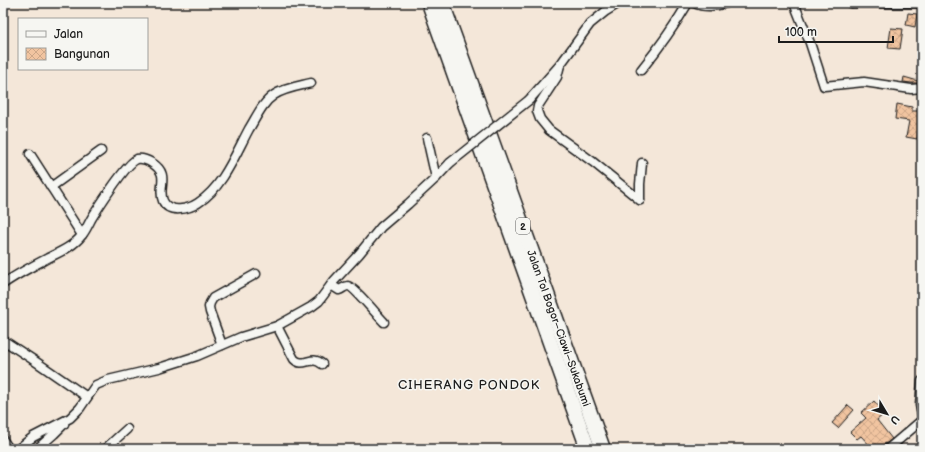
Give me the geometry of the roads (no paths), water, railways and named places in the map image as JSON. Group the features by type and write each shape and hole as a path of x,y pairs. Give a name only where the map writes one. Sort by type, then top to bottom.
{"highway":[{"name":"Jalan Tol Bogor–Ciawi–Sukabumi","path":"429,3 588,449"},
{"name":"Jalan Tol Bogor–Ciawi–Sukabumi","path":"442,3 603,449"}],"street":[{"path":"37,449 80,408 92,388 96,385 108,380 173,364 197,356 241,337 277,326 319,302 331,285 381,227 408,204 450,163 529,100 560,65 590,24 619,3"},
{"path":"641,70 676,24 688,3"},
{"path":"694,3 708,6 727,3"},
{"path":"794,3 810,43 824,86 864,82 912,89 922,88"},
{"path":"851,3 922,3"},
{"path":"560,65 557,77 538,106 537,111 544,125 640,200 642,163"},
{"path":"3,284 67,248 78,240 114,185 135,160 140,159 150,162 159,170 162,175 162,199 166,206 182,209 199,203 218,184 262,107 272,96 281,91 311,83"},
{"path":"427,138 436,178"},
{"path":"51,187 101,151"},
{"path":"30,154 82,236"},
{"path":"222,345 210,312 210,303 213,298 256,274"},
{"path":"331,285 339,290 347,286 350,287 384,322"},
{"path":"277,326 297,362 301,363 313,360 320,361 322,364"},
{"path":"3,340 87,397"},
{"path":"922,382 920,400 922,416"},
{"path":"18,449 33,437 70,418"},
{"path":"888,449 922,420"},
{"path":"104,449 127,428"},
{"path":"3,440 9,449"}],"district":[{"name":"CIHERANG PONDOK","path":"469,384"}]}
